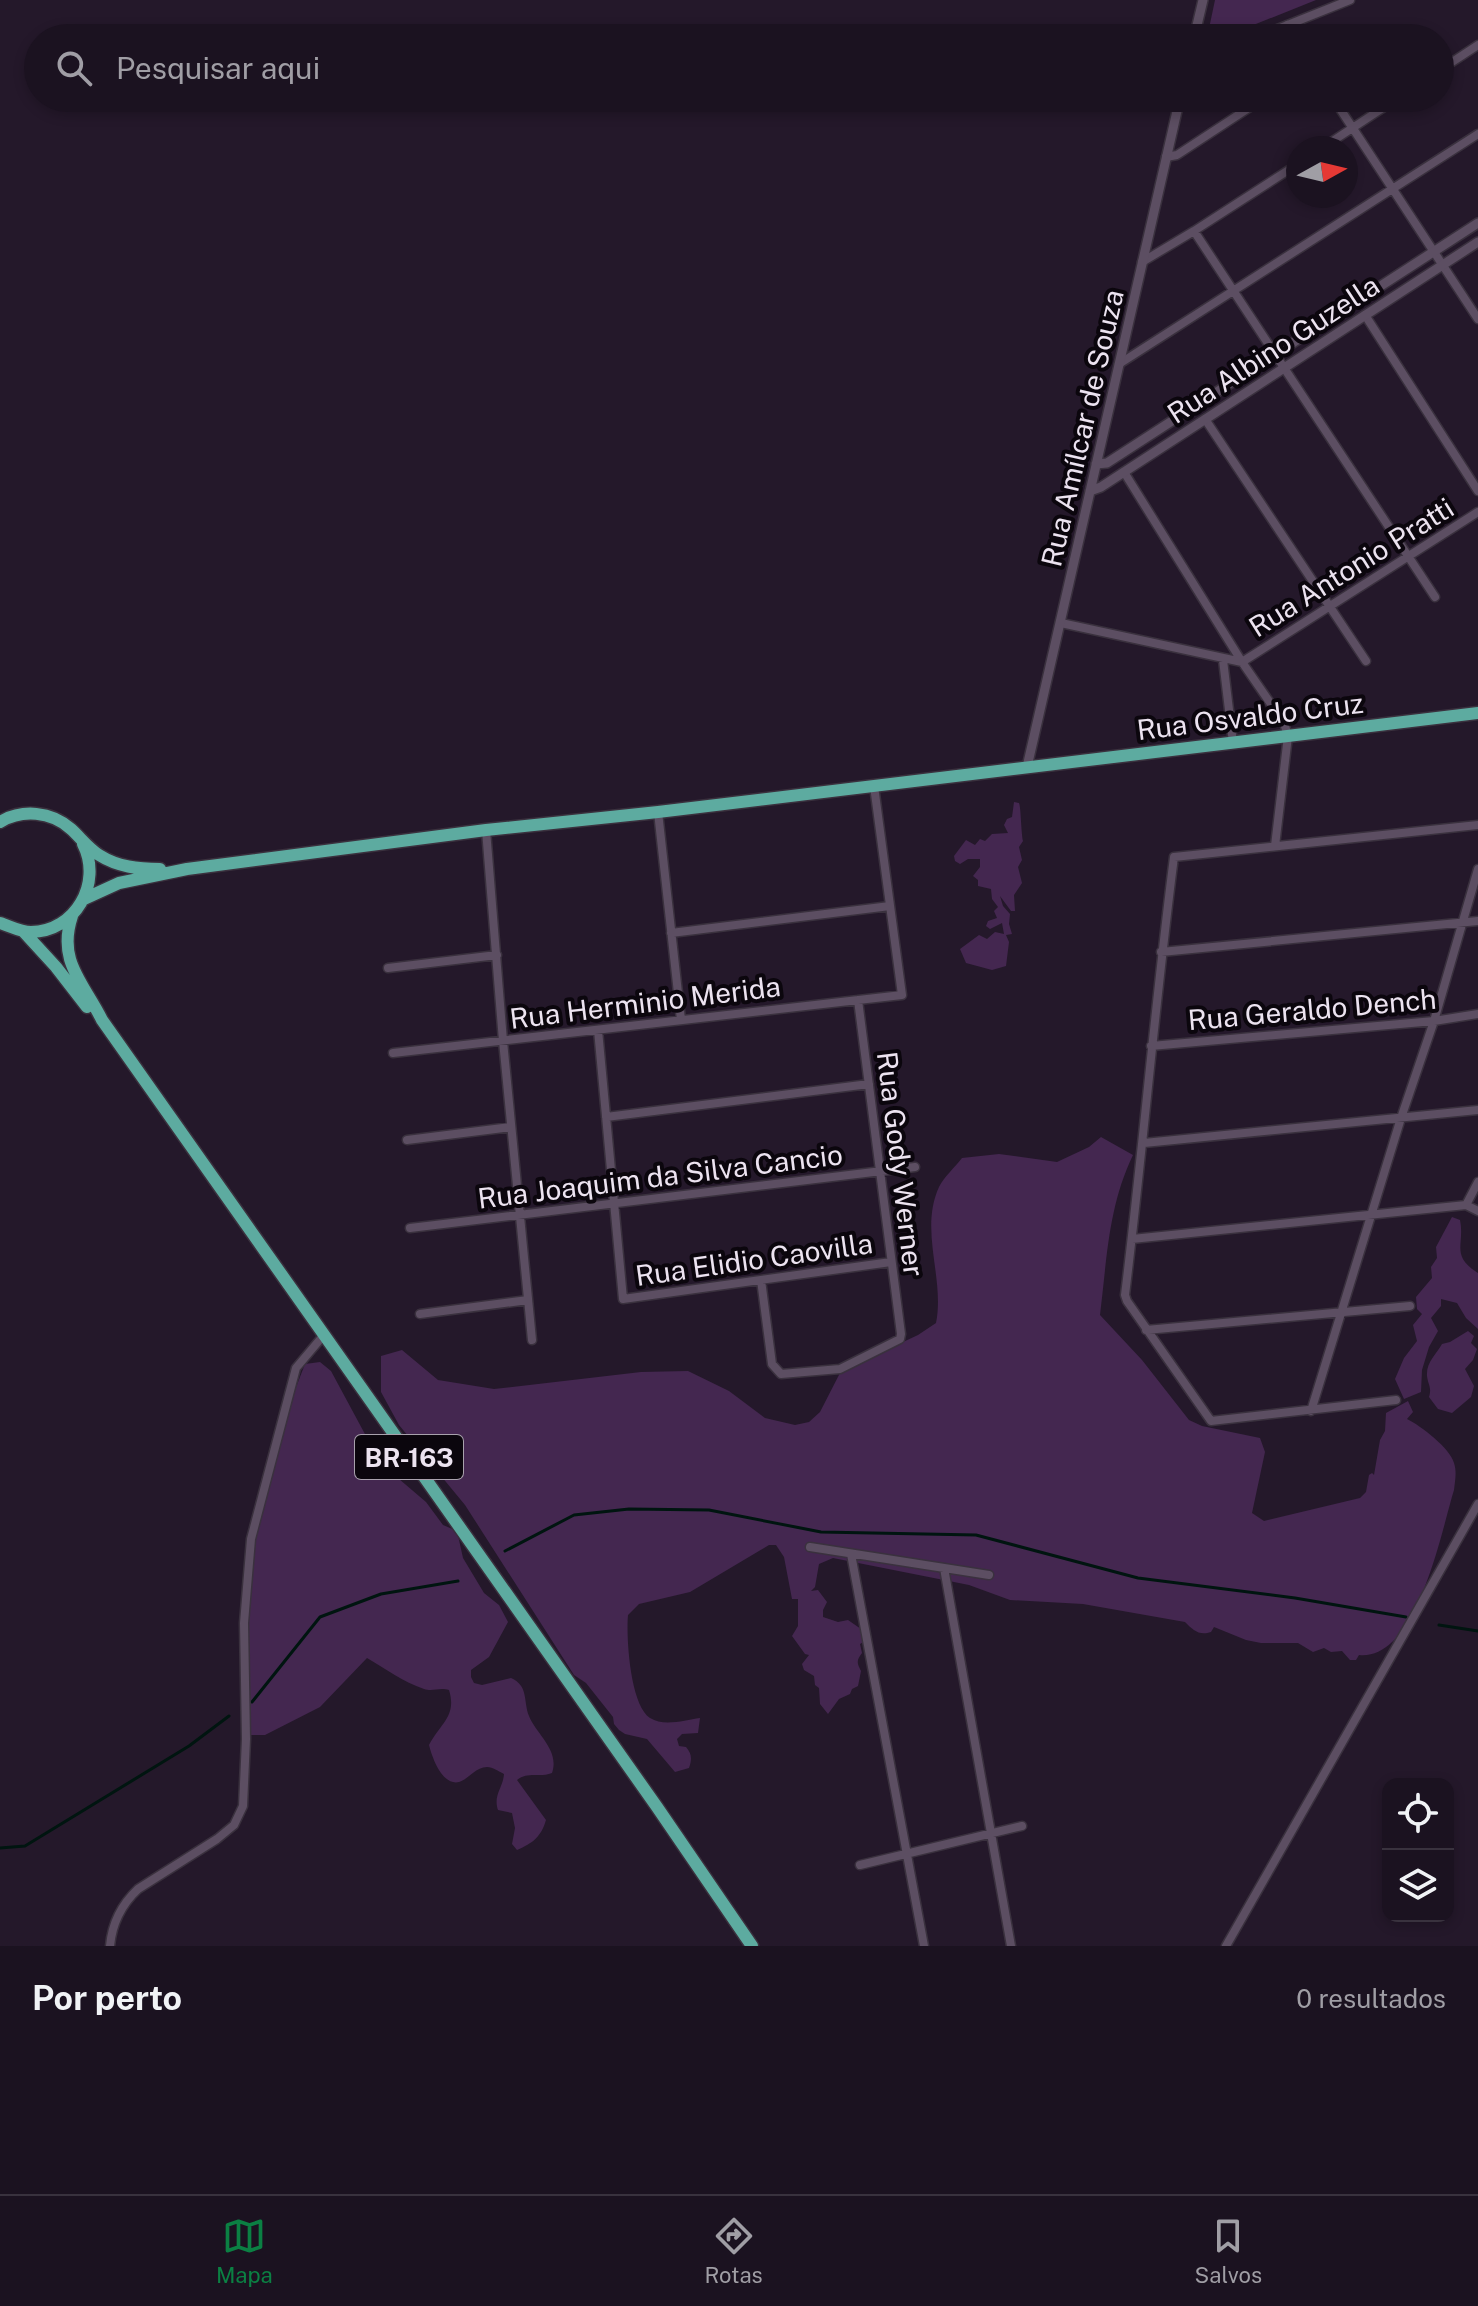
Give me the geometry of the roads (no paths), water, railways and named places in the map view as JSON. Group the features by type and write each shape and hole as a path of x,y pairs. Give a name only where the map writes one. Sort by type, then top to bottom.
{"highway":[{"name":"Rua Osvaldo Cruz","path":"187,869 486,830 1478,713"},
{"path":"0,822 15,815 39,813 62,822 98,854 123,866 187,869"},
{"name":"BR-163","path":"79,838 87,852 89,884 66,933 68,956 73,971 102,1020 752,1946"},
{"path":"84,899 119,883 187,869"},
{"path":"23,931 44,930 72,916"},
{"name":"BR-163","path":"0,923 23,931 102,1020"}],"street":[{"path":"1197,24 1203,0"},
{"path":"1290,24 1350,0"},
{"path":"1454,61 1478,45"},
{"name":"Rua Amílcar de Souza","path":"1027,767 1177,112"},
{"path":"1166,157 1177,155 1243,112"},
{"path":"1342,112 1478,319"},
{"path":"1340,136 1377,112"},
{"path":"1119,364 1478,134"},
{"path":"1142,262 1286,172"},
{"name":"Rua Albino Guzella","path":"1096,464 1107,463 1478,223"},
{"path":"1194,231 1435,597"},
{"name":"Rua Albino Guzella","path":"1090,491 1478,242"},
{"path":"1365,315 1478,491"},
{"path":"1205,419 1366,661"},
{"path":"1124,472 1242,662 1284,723 1288,736 1275,846"},
{"name":"Rua Antonio Pratti","path":"1061,623 1242,662 1330,609 1478,512"},
{"path":"1223,660 1233,743"},
{"path":"671,933 890,906 874,786"},
{"path":"658,812 681,1020"},
{"path":"1396,1400 1211,1421 1125,1295 1174,857 1478,825"},
{"path":"486,830 532,1340"},
{"path":"1311,1411 1434,1021 1478,869"},
{"name":"Rua Herminio Merida","path":"393,1053 902,995 890,906"},
{"path":"1161,952 1478,921"},
{"path":"388,968 497,955"},
{"name":"Rua Gody Werner","path":"761,1280 772,1364 781,1374 840,1369 896,1342 901,1334 858,1000"},
{"name":"Rua Geraldo Dench","path":"1151,1046 1434,1021 1478,1014"},
{"path":"598,1030 614,1203"},
{"path":"606,1117 869,1084"},
{"path":"1144,1143 1478,1110"},
{"path":"407,1140 511,1127"},
{"name":"Rua Joaquim da Silva Cancio","path":"410,1228 915,1167"},
{"path":"1466,1205 1478,1182"},
{"name":"Rua Elidio Caovilla","path":"614,1203 623,1299 891,1262"},
{"path":"1132,1239 1466,1205 1478,1211"},
{"path":"420,1314 528,1300"},
{"path":"1146,1330 1410,1306"},
{"path":"110,1946 117,1916 127,1900 138,1889 217,1839 234,1825 243,1806 246,1739 244,1623 251,1539 296,1368 323,1336"},
{"path":"1238,1946 1227,1944 1478,1504"},
{"path":"810,1547 989,1575"},
{"path":"851,1554 924,1946"},
{"path":"944,1568 1011,1946"},
{"path":"860,1865 1022,1826"}],"waterway":[{"path":"505,1551 574,1515 629,1509 709,1510 821,1532 976,1535 1138,1578 1295,1598 1406,1617"},
{"path":"252,1702 320,1617 381,1594 458,1581"},
{"path":"1439,1625 1478,1631"},
{"path":"0,1848 25,1846 189,1746 229,1716"}]}
